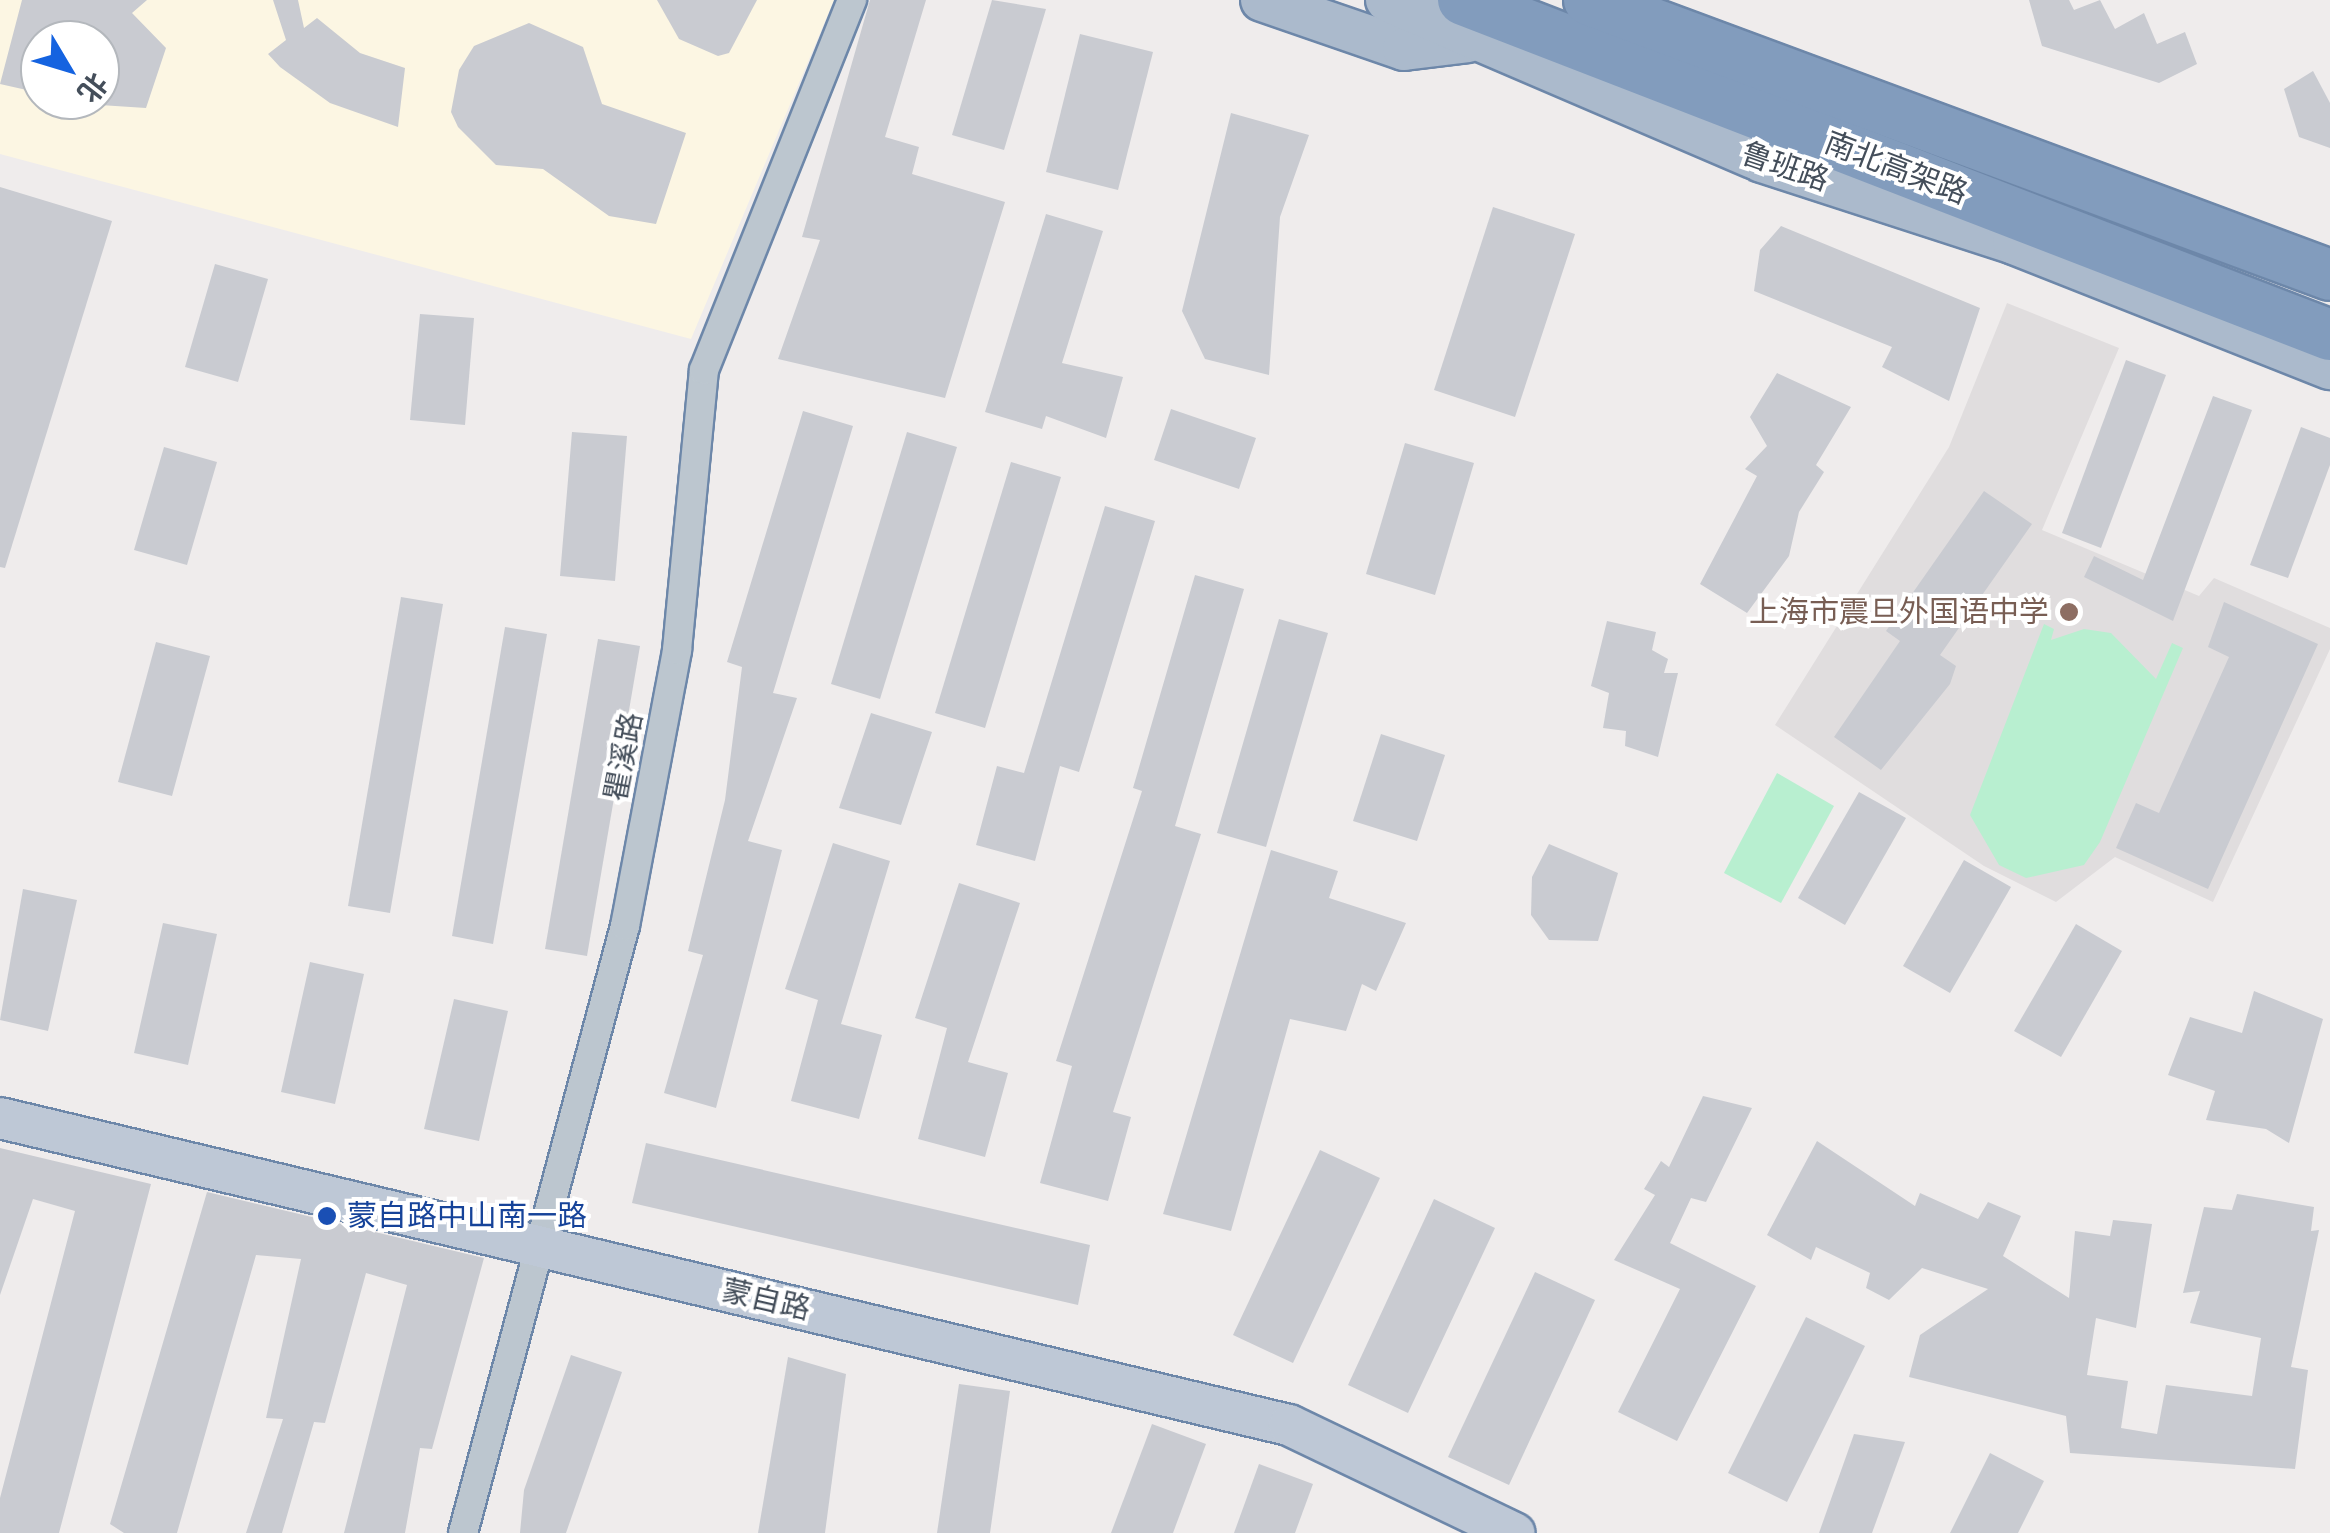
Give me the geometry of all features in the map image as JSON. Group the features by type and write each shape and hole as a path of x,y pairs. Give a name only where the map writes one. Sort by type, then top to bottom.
{"highway":[{"path":"1430,0 1578,20"},
{"name":"南北高架路","path":"1465,20 1578,20 2330,275"},
{"name":"南北高架路","path":"1578,20 2330,335"}],"main road":[{"name":"鲁班路","path":"1262,0 1404,49 1465,20"},
{"name":"鲁班路","path":"1387,0 1465,20 1762,161 2014,243 2330,368"},
{"path":"1636,0 2330,250"}],"street":[{"name":"瞿溪路","path":"462,1533 632,890 677,650 704,370 852,0"},
{"name":"蒙自路","path":"0,1118 1289,1425 1514,1533"}],"shaded area":[{"path":"0,0 834,0 691,339 0,154"},
{"name":"上海市震旦外国语中学","path":"2007,303 2119,348 2042,530 2199,596 2214,578 2330,628 2330,649 2213,902 2115,857 2056,902 1984,866 1775,725 1949,447"}],"green space":[{"path":"2044,624 2054,629 2051,640 2084,629 2111,633 2156,679 2172,643 2183,648 2100,842 2084,865 2026,878 1999,865 1970,815"},
{"path":"1777,773 1834,806 1781,903 1724,873"}],"building":[{"path":"22,0 147,0 132,13 166,48 146,108 120,106 120,20 20,20 20,88 0,84"},
{"path":"273,0 298,0 304,28 317,18 360,53 405,68 398,127 330,103 280,67 268,54 286,40"},
{"path":"657,0 757,0 729,53 718,56 679,39"},
{"path":"870,0 926,0 885,137 919,147 912,174 1005,202 945,398 778,359 820,240 802,237"},
{"path":"992,0 1046,9 1004,150 952,135"},
{"path":"2029,0 2069,0 2074,10 2100,0 2115,29 2144,13 2157,44 2185,32 2197,64 2159,83 2042,46"},
{"path":"529,23 583,47 602,104 686,133 656,224 609,216 543,169 496,165 458,127 451,112 459,70 474,46"},
{"path":"1080,34 1153,52 1118,190 1046,172"},
{"path":"2313,71 2330,103 2330,148 2299,137 2284,89"},
{"path":"1231,113 1309,135 1280,217 1269,375 1205,359 1182,311"},
{"path":"0,187 112,221 5,568 0,567"},
{"path":"1493,207 1575,234 1515,417 1434,390"},
{"path":"1046,214 1103,231 1062,363 1123,377 1106,438 1046,416 1042,429 985,412"},
{"path":"1781,226 1980,308 1949,401 1882,367 1892,347 1754,291 1760,250"},
{"path":"215,264 268,279 238,382 185,367"},
{"path":"420,314 474,318 465,425 410,420"},
{"path":"2126,360 2166,375 2101,548 2062,533"},
{"path":"1777,373 1851,407 1816,465 1824,472 1799,512 1789,556 1747,613 1700,584 1757,476 1745,469 1767,446 1750,417"},
{"path":"2213,396 2252,410 2173,621 2084,577 2094,556 2143,580"},
{"path":"1171,409 1256,438 1239,489 1154,460"},
{"path":"803,411 853,426 773,693 797,698 748,841 782,850 716,1108 664,1093 703,955 688,951 725,800 742,667 727,662"},
{"path":"2301,427 2330,438 2330,465 2288,578 2250,565"},
{"path":"572,432 627,436 615,581 560,576"},
{"path":"907,432 957,447 880,699 831,684"},
{"path":"1405,443 1474,463 1435,595 1366,574"},
{"path":"164,447 217,462 187,565 134,550"},
{"path":"1011,462 1061,477 985,728 935,713"},
{"path":"1984,491 2032,524 1940,655 1956,666 1950,684 1881,770 1834,737 1900,641 1886,631"},
{"path":"1105,506 1155,521 1079,772 1060,766 1035,861 976,845 997,766 1024,773"},
{"path":"1195,575 1244,589 1175,826 1201,834 1113,1112 1131,1117 1108,1201 1040,1183 1072,1066 1056,1061 1142,791 1133,788"},
{"path":"401,597 443,604 390,913 348,906"},
{"path":"2224,602 2318,644 2208,889 2116,848 2136,803 2159,813 2229,657 2208,647"},
{"path":"1279,619 1328,633 1266,847 1217,833"},
{"path":"1607,621 1656,632 1652,650 1668,659 1664,673 1678,673 1658,757 1625,746 1626,731 1603,728 1609,693 1591,686"},
{"path":"505,627 547,634 493,944 452,936"},
{"path":"598,639 640,646 587,956 545,949"},
{"path":"156,642 210,656 172,796 118,782"},
{"path":"871,713 932,732 901,825 839,808"},
{"path":"1381,734 1445,755 1417,841 1353,821"},
{"path":"1859,792 1906,818 1845,925 1798,898"},
{"path":"833,843 890,861 841,1024 882,1035 859,1119 791,1101 818,1000 785,989"},
{"path":"1549,844 1618,873 1598,941 1549,940 1531,915 1532,877"},
{"path":"1271,850 1338,871 1329,898 1406,923 1376,991 1362,984 1346,1031 1290,1019 1231,1231 1163,1214"},
{"path":"1964,860 2011,887 1950,993 1903,966"},
{"path":"959,883 1020,903 968,1062 1008,1073 985,1157 918,1139 947,1028 915,1018"},
{"path":"23,889 77,900 48,1031 0,1020"},
{"path":"163,923 217,934 188,1065 134,1053"},
{"path":"2076,924 2122,951 2061,1057 2014,1031"},
{"path":"310,962 364,974 335,1104 281,1092"},
{"path":"2254,991 2323,1019 2289,1143 2266,1129 2206,1120 2215,1091 2168,1075 2190,1017 2242,1033"},
{"path":"454,999 508,1011 479,1141 424,1129"},
{"path":"1703,1096 1752,1108 1706,1202 1691,1198 1670,1243 1756,1286 1677,1441 1618,1412 1680,1289 1614,1260 1655,1195 1644,1189 1661,1161 1669,1167"},
{"path":"1817,1141 1915,1206 1920,1193 1978,1219 1988,1202 2021,1216 2003,1256 2069,1298 2075,1231 2110,1236 2113,1220 2152,1224 2136,1328 2096,1318 2087,1375 2128,1381 2121,1428 2157,1434 2166,1385 2252,1396 2261,1338 2190,1323 2200,1291 2183,1293 2204,1207 2232,1210 2237,1194 2314,1207 2311,1231 2319,1230 2291,1367 2308,1370 2295,1469 2070,1453 2066,1416 1909,1377 1920,1335 1988,1289 1922,1268 1889,1300 1866,1288 1870,1273 1816,1247 1811,1260 1767,1235"},
{"path":"646,1143 1090,1245 1078,1305 632,1203"},
{"path":"0,1148 151,1184 59,1533 0,1533 0,1498 75,1211 33,1199 0,1295"},
{"path":"1320,1150 1380,1178 1293,1363 1233,1335"},
{"path":"207,1192 484,1258 432,1449 420,1448 405,1533 344,1533 407,1285 366,1273 325,1423 314,1422 282,1533 246,1533 283,1419 266,1418 301,1259 256,1255 177,1533 124,1533 110,1524"},
{"path":"1434,1199 1495,1228 1408,1413 1348,1385"},
{"path":"1535,1272 1595,1300 1509,1485 1448,1457"},
{"path":"1806,1317 1865,1346 1787,1502 1728,1473"},
{"path":"571,1355 622,1372 566,1533 520,1533 524,1490"},
{"path":"788,1357 846,1374 825,1533 758,1533"},
{"path":"959,1384 1010,1391 990,1533 937,1533"},
{"path":"1152,1424 1206,1444 1173,1533 1111,1533"},
{"path":"1854,1434 1905,1442 1872,1533 1819,1533"},
{"path":"1990,1453 2044,1481 2018,1533 1950,1533"},
{"path":"1259,1464 1313,1484 1295,1533 1234,1533"}],"place":[{"name":"上海市震旦外国语中学","path":"2069,612"},
{"name":"蒙自路中山南一路","path":"327,1216"}]}
